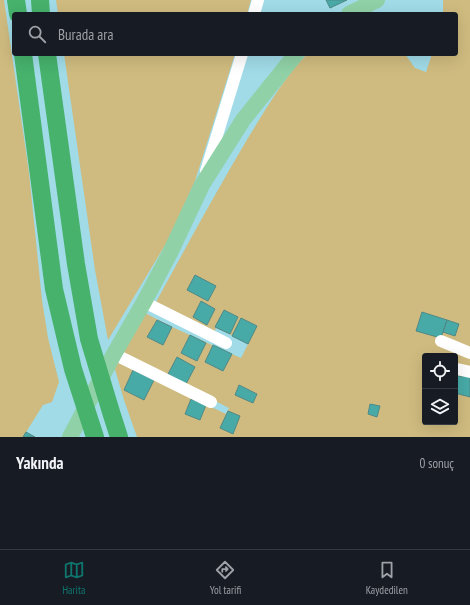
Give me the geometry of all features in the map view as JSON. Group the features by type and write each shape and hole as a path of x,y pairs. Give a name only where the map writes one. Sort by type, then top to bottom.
{"highway":[{"path":"16,0 18,12"},
{"path":"40,0 41,12"},
{"path":"24,56 54,289 72,369 95,437"},
{"path":"47,56 76,264 89,339 119,437"}],"main road":[{"path":"352,12 370,1"},
{"path":"70,437 170,253 202,185 243,120 294,56"}],"street":[{"path":"255,12 258,0"},
{"path":"202,185 241,56"},
{"path":"144,302 226,343"},
{"path":"441,341 470,353"},
{"path":"114,354 211,402"},
{"path":"458,370 470,372"}],"shaded area":[{"path":"0,0 4,0 29,173 42,300 48,338 59,382 52,402 43,405 23,437 0,437"},
{"path":"56,0 251,0 248,12 58,12"},
{"path":"443,0 470,0 470,437 137,437 114,366 117,362 226,414 229,408 122,354 145,313 172,327 241,358 248,344 216,327 215,331 156,302 261,116 298,64 305,56 406,56 415,68 426,72 431,56 458,56 458,12 443,12"},
{"path":"64,56 234,56 195,181 167,242 108,340 95,270"}],"building":[{"path":"326,0 347,0 330,8"},
{"path":"195,275 216,286 208,301 187,290"},
{"path":"201,301 215,309 207,325 193,317"},
{"path":"224,310 238,317 230,334 215,327"},
{"path":"422,312 447,320 441,338 416,331"},
{"path":"241,318 257,326 248,344 232,336"},
{"path":"157,320 172,327 163,345 147,337"},
{"path":"447,320 459,324 455,336 443,332"},
{"path":"190,335 206,343 197,361 181,353"},
{"path":"213,345 232,354 223,371 205,362"},
{"path":"177,357 195,367 186,384 168,374"},
{"path":"133,370 154,380 144,400 124,390"},
{"path":"463,373 470,375 470,397 458,394 458,376 462,377"},
{"path":"239,385 257,394 253,403 235,395"},
{"path":"191,399 206,405 200,420 185,414"},
{"path":"370,404 380,406 377,417 368,414"},
{"path":"228,411 240,416 233,434 220,428"},
{"path":"26,432 35,437 23,437"}]}
